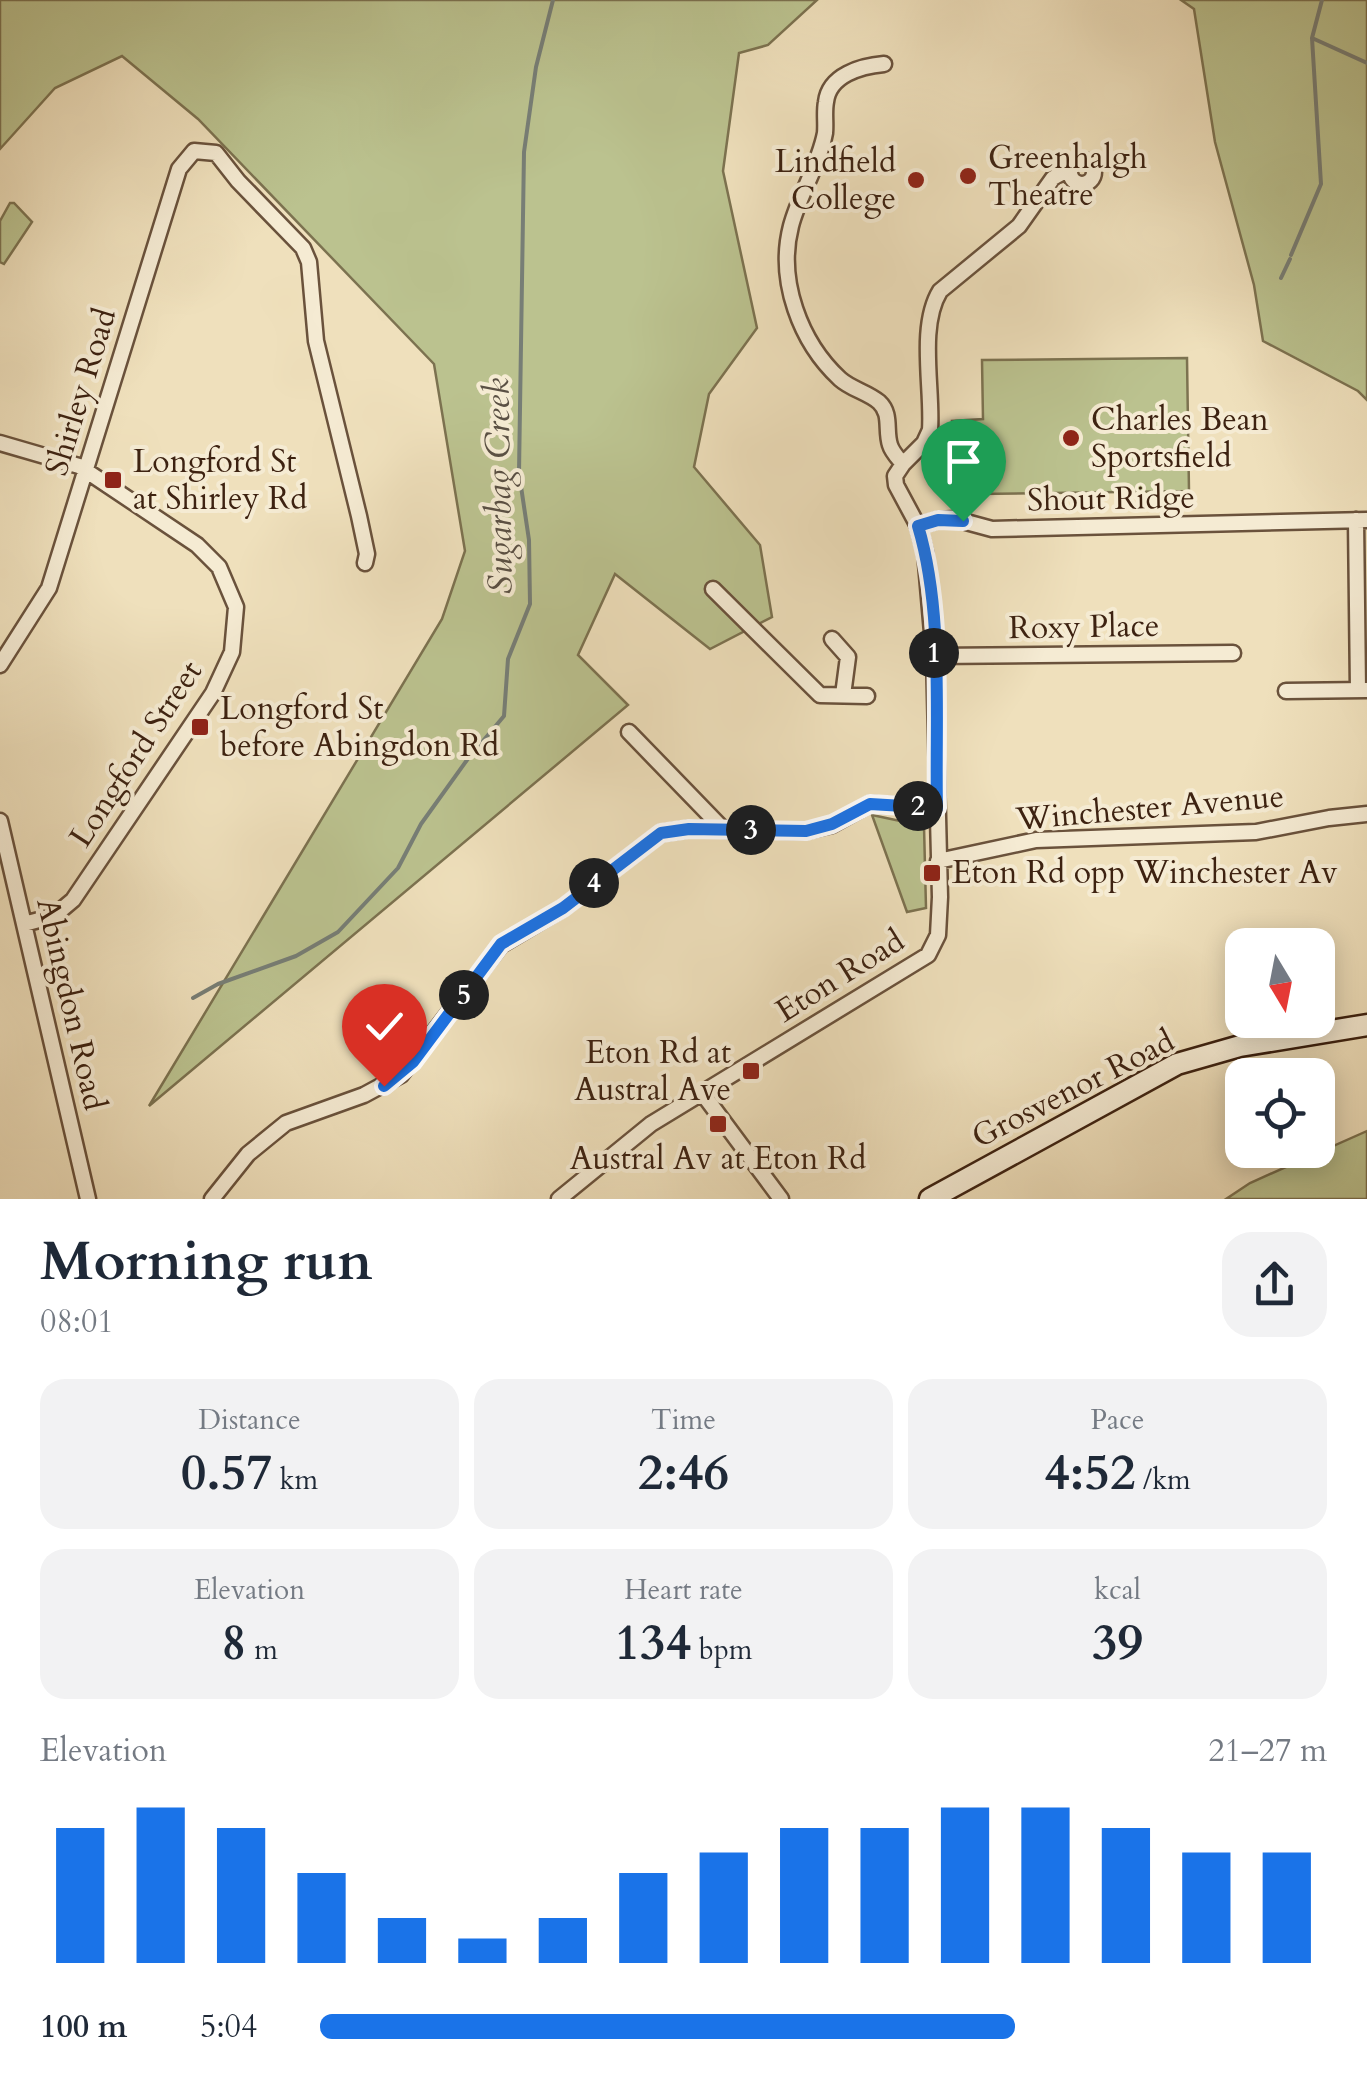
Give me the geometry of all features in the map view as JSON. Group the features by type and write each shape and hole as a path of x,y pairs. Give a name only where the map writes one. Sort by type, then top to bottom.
{"street":[{"name":"Eton Road","path":"559,1199 651,1124 928,955 938,935 934,656 928,571 918,526 896,484 895,476 903,464 890,444 883,407 839,378 810,341 795,309 787,268 791,226 824,134 826,98 852,70 884,64"},
{"name":"Shirley Road","path":"0,665 49,588 179,169 194,151 216,153 238,181 294,236 309,262 316,341 360,520 367,554 365,564"},
{"path":"903,464 924,443 930,430 930,328 940,291 1019,226 1053,178 1071,168"},
{"name":"Longford Street","path":"0,442 78,466 210,556 235,599 236,630 224,673 200,715 74,900 54,916 24,924"},
{"name":"Shout Ridge","path":"918,526 947,519 992,529 1362,520"},
{"path":"1286,691 1363,690 1362,520"},
{"path":"714,589 820,695 867,696"},
{"path":"832,639 848,657 843,695"},
{"name":"Roxy Place","path":"934,656 1234,653"},
{"path":"630,732 724,830"},
{"path":"212,1199 248,1154 286,1123 364,1095 400,1076 501,944 563,908 661,833 820,829 870,804 937,808"},
{"name":"Winchester Avenue","path":"938,862 1036,840 1256,832 1367,814"},
{"name":"Abingdon Road","path":"0,821 88,1199"},
{"name":"Grosvenor Road","path":"930,1199 1177,1064 1240,1046 1367,1026"},
{"path":"703,1094 781,1199"}],"green space":[{"path":"0,0 817,0 768,45 739,53 723,171 757,328 709,394 694,467 760,545 772,617 710,649 615,574 578,655 628,705 149,1106 442,619 465,551 434,364 198,119 122,56 55,88 0,149"},
{"path":"1181,0 1367,0 1367,400 1358,391 1263,341 1254,285 1215,142 1194,9"},
{"path":"10,203 32,222 4,264 0,262 0,221"},
{"name":"Charles Bean Sportsfield","path":"1187,358 1189,491 976,494 959,459 952,421 983,419 982,360"},
{"path":"872,815 924,826 926,908 907,912"},
{"path":"1367,1131 1367,1199 1226,1199 1284,1168 1335,1168 1335,1145"}],"waterway":[{"name":"Sugarbag Creek","path":"193,998 218,984 296,956 338,932 398,868 421,824 504,716 508,659 530,604 529,540 519,473 524,152 536,67 553,0"},
{"path":"1291,255 1321,184 1312,38 1322,0"},
{"path":"1312,38 1367,63"},
{"path":"1281,278 1290,259"}],"place":[{"name":"Greenhalgh Theatre","path":"968,176"},
{"name":"Lindfield College","path":"916,180"},
{"name":"Charles Bean Sportsfield","path":"1071,438"},
{"name":"Longford St at Shirley Rd","path":"113,480"},
{"name":"Longford St before Abingdon Rd","path":"200,727"},
{"name":"Eton Rd opp Winchester Av","path":"932,873"},
{"name":"Eton Rd at Austral Ave","path":"751,1071"},
{"name":"Austral Av at Eton Rd","path":"718,1124"}],"route":[{"path":"384,1086 413,1062 501,944 563,908 661,833 689,829 806,831 832,824 870,804 937,808 931,608 918,526 938,520 963,521"}]}
